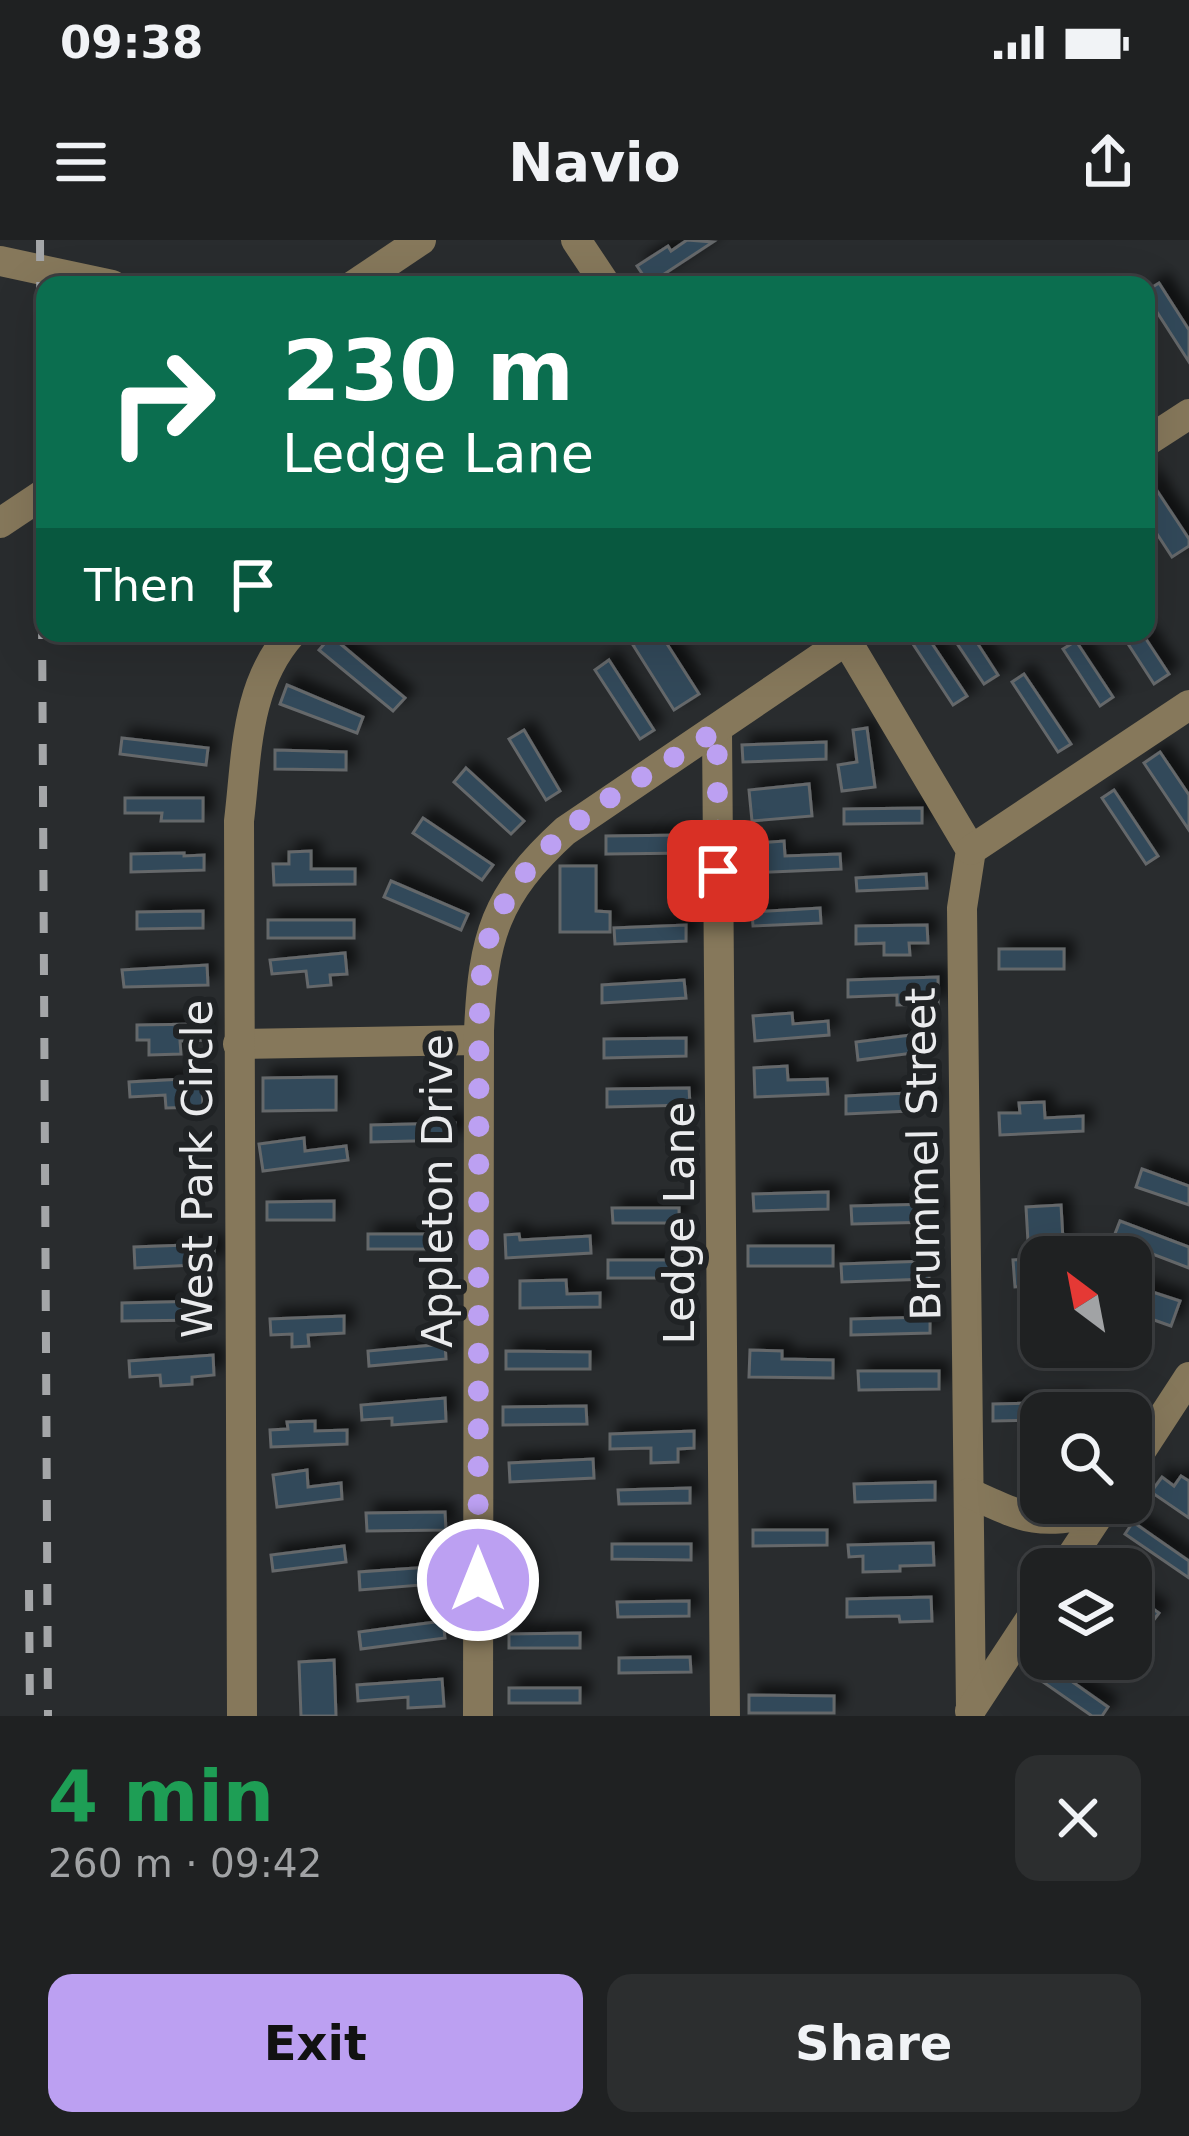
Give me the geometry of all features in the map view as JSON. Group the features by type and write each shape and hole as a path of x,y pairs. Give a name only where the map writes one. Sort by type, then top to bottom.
{"street":[{"path":"367,276 421,240"},
{"path":"576,240 600,276"},
{"path":"0,261 70,276"},
{"path":"1155,436 1189,414"},
{"path":"0,523 36,500"},
{"name":"West Park Circle","path":"242,1716 239,821 254,695 284,642"},
{"name":"Appleton Drive","path":"478,1716 479,1040 487,943 510,893 565,830 839,642"},
{"path":"853,642 971,850 1189,705"},
{"name":"Ledge Lane","path":"717,730 725,1716"},
{"name":"Brummel Street","path":"969,1713 962,908 971,850"},
{"path":"238,1044 479,1040"},
{"path":"1152,1434 1189,1377"},
{"path":"969,1493 1020,1516"},
{"path":"969,1713 1020,1635"}],"building":[{"path":"687,240 713,242 661,276 644,276 637,266 668,246 671,251"},
{"path":"1159,283 1189,330 1189,362 1155,309"},
{"path":"1155,488 1189,539 1189,546 1172,557 1155,531"},
{"path":"326,642 338,642 405,698 393,711 319,650"},
{"path":"666,642 699,694 674,710 633,645"},
{"path":"912,642 931,642 967,696 953,705"},
{"path":"956,642 977,642 998,675 984,684"},
{"path":"1077,642 1113,697 1100,706 1063,649"},
{"path":"1127,642 1148,642 1169,674 1154,684"},
{"path":"609,660 654,730 640,739 595,670"},
{"path":"1024,674 1071,744 1058,752 1012,682"},
{"path":"287,685 363,717 357,733 280,704"},
{"path":"867,728 875,787 842,791 838,765 857,762 853,730"},
{"path":"524,730 560,791 546,800 509,739"},
{"path":"122,738 208,748 206,765 120,754"},
{"path":"826,742 826,759 743,762 742,745"},
{"path":"275,750 346,752 346,770 275,769"},
{"path":"1160,752 1189,795 1189,830 1144,763"},
{"path":"466,768 524,821 511,834 454,782"},
{"path":"809,784 812,816 752,821 749,790"},
{"path":"1114,790 1158,856 1146,864 1102,798"},
{"path":"125,798 203,798 203,821 161,821 162,813 125,813"},
{"path":"922,808 922,823 844,824 844,809"},
{"path":"423,818 493,865 482,880 413,833"},
{"path":"690,835 691,853 606,854 606,836"},
{"path":"784,841 785,856 840,854 841,869 748,873 747,856 759,855 758,843"},
{"path":"311,851 311,869 355,869 355,884 274,885 273,864 289,864 289,852"},
{"path":"131,854 204,855 204,870 131,872"},
{"path":"560,866 596,866 596,911 610,912 610,932 560,932"},
{"path":"926,874 927,888 857,891 856,878"},
{"path":"391,881 468,914 461,930 384,897"},
{"path":"820,908 821,923 753,926 752,912"},
{"path":"203,911 203,928 137,929 137,912"},
{"path":"268,920 354,920 354,938 268,938"},
{"path":"686,925 686,941 615,944 614,928"},
{"path":"927,925 928,943 909,943 910,955 884,955 884,943 856,944 856,926"},
{"path":"999,949 1064,949 1064,969 999,969"},
{"path":"345,953 347,974 330,975 331,985 308,987 306,971 272,974 270,960"},
{"path":"207,965 208,985 124,987 122,970"},
{"path":"938,977 938,1004 897,1005 897,995 848,997 848,980"},
{"path":"684,980 686,998 602,1003 602,985"},
{"path":"792,1013 793,1024 828,1021 829,1035 755,1041 753,1016"},
{"path":"204,1024 205,1040 180,1041 181,1054 149,1055 149,1040 137,1040 137,1025"},
{"path":"927,1033 929,1051 858,1060 856,1042"},
{"path":"686,1038 686,1056 604,1058 604,1039"},
{"path":"787,1066 788,1080 827,1079 828,1094 755,1097 754,1068"},
{"path":"336,1077 336,1110 263,1111 263,1078"},
{"path":"202,1078 203,1107 166,1108 165,1095 130,1097 129,1082"},
{"path":"689,1088 690,1105 607,1107 607,1089"},
{"path":"930,1092 931,1110 846,1114 846,1096"},
{"path":"1044,1102 1045,1118 1083,1116 1083,1131 1000,1135 999,1113 1020,1113 1019,1103"},
{"path":"455,1123 455,1140 371,1142 371,1125"},
{"path":"304,1138 305,1151 346,1146 348,1160 263,1171 259,1144"},
{"path":"1142,1169 1189,1186 1189,1205 1136,1187"},
{"path":"828,1192 828,1209 754,1211 753,1194"},
{"path":"334,1201 334,1220 267,1220 267,1202"},
{"path":"934,1204 934,1222 852,1224 851,1206"},
{"path":"1061,1205 1063,1236 1028,1236 1026,1207"},
{"path":"612,1208 679,1208 679,1223 613,1223"},
{"path":"1120,1221 1189,1247 1189,1268 1152,1254 1152,1236 1114,1236"},
{"path":"368,1234 446,1234 446,1249 368,1249"},
{"path":"519,1234 520,1240 590,1236 591,1253 506,1258 505,1235"},
{"path":"214,1244 214,1264 135,1268 134,1247"},
{"path":"748,1246 833,1246 833,1266 748,1266"},
{"path":"608,1260 692,1260 691,1278 608,1278"},
{"path":"1013,1260 1020,1260 1020,1287 1015,1287"},
{"path":"929,1261 929,1279 842,1282 841,1264"},
{"path":"566,1280 567,1294 600,1293 600,1307 520,1308 520,1281"},
{"path":"1152,1292 1180,1301 1171,1326 1152,1319"},
{"path":"206,1301 207,1320 122,1321 122,1303"},
{"path":"344,1316 344,1333 308,1335 309,1346 292,1347 292,1334 271,1335 270,1319"},
{"path":"930,1317 930,1333 851,1335 851,1319"},
{"path":"445,1344 446,1359 369,1366 368,1351"},
{"path":"750,1350 782,1351 782,1359 833,1360 833,1378 749,1377"},
{"path":"506,1351 590,1352 590,1369 506,1369"},
{"path":"213,1355 214,1375 192,1377 192,1384 161,1386 160,1375 130,1377 129,1361"},
{"path":"858,1371 939,1371 939,1389 859,1390"},
{"path":"445,1398 446,1421 392,1425 392,1418 362,1420 361,1405"},
{"path":"1020,1403 1020,1420 993,1421 993,1404"},
{"path":"586,1406 587,1424 503,1425 503,1407"},
{"path":"315,1421 315,1431 347,1430 347,1444 271,1447 270,1430 288,1429 287,1422"},
{"path":"694,1431 694,1448 678,1449 678,1462 651,1463 651,1448 610,1449 610,1434"},
{"path":"593,1459 594,1478 510,1482 509,1463"},
{"path":"307,1470 308,1487 341,1483 342,1499 277,1507 273,1475"},
{"path":"1181,1476 1189,1481 1189,1518 1152,1493 1162,1477 1174,1486"},
{"path":"935,1482 935,1500 855,1502 854,1484"},
{"path":"690,1488 690,1503 619,1504 618,1490"},
{"path":"445,1512 446,1530 367,1531 366,1513"},
{"path":"1136,1524 1189,1561 1189,1578 1152,1548 1125,1534"},
{"path":"753,1530 827,1530 827,1545 753,1546"},
{"path":"933,1543 934,1565 900,1566 900,1571 863,1572 863,1556 849,1557 848,1545"},
{"path":"612,1544 691,1544 691,1560 612,1559"},
{"path":"344,1546 346,1562 273,1571 271,1555"},
{"path":"444,1566 446,1583 360,1590 359,1572"},
{"path":"931,1597 932,1621 847,1617 847,1599"},
{"path":"689,1601 689,1616 618,1617 617,1602"},
{"path":"443,1621 445,1638 361,1649 359,1632"},
{"path":"580,1633 580,1648 509,1648 509,1634"},
{"path":"690,1657 691,1672 619,1673 619,1658"},
{"path":"334,1660 336,1716 301,1716 299,1662"},
{"path":"442,1679 444,1706 408,1708 408,1697 358,1701 357,1685"},
{"path":"1040,1680 1070,1680 1108,1707 1102,1716 1092,1716"},
{"path":"509,1688 580,1688 580,1703 509,1703"},
{"path":"749,1695 834,1696 834,1713 749,1713"}],"railway":[{"path":"40,240 40,276"},
{"path":"42,642 48,1716"},
{"path":"29,1590 30,1716"}],"route":[{"path":"478,1580 479,1030 487,943 510,893 565,830 717,730 718,871"}]}
